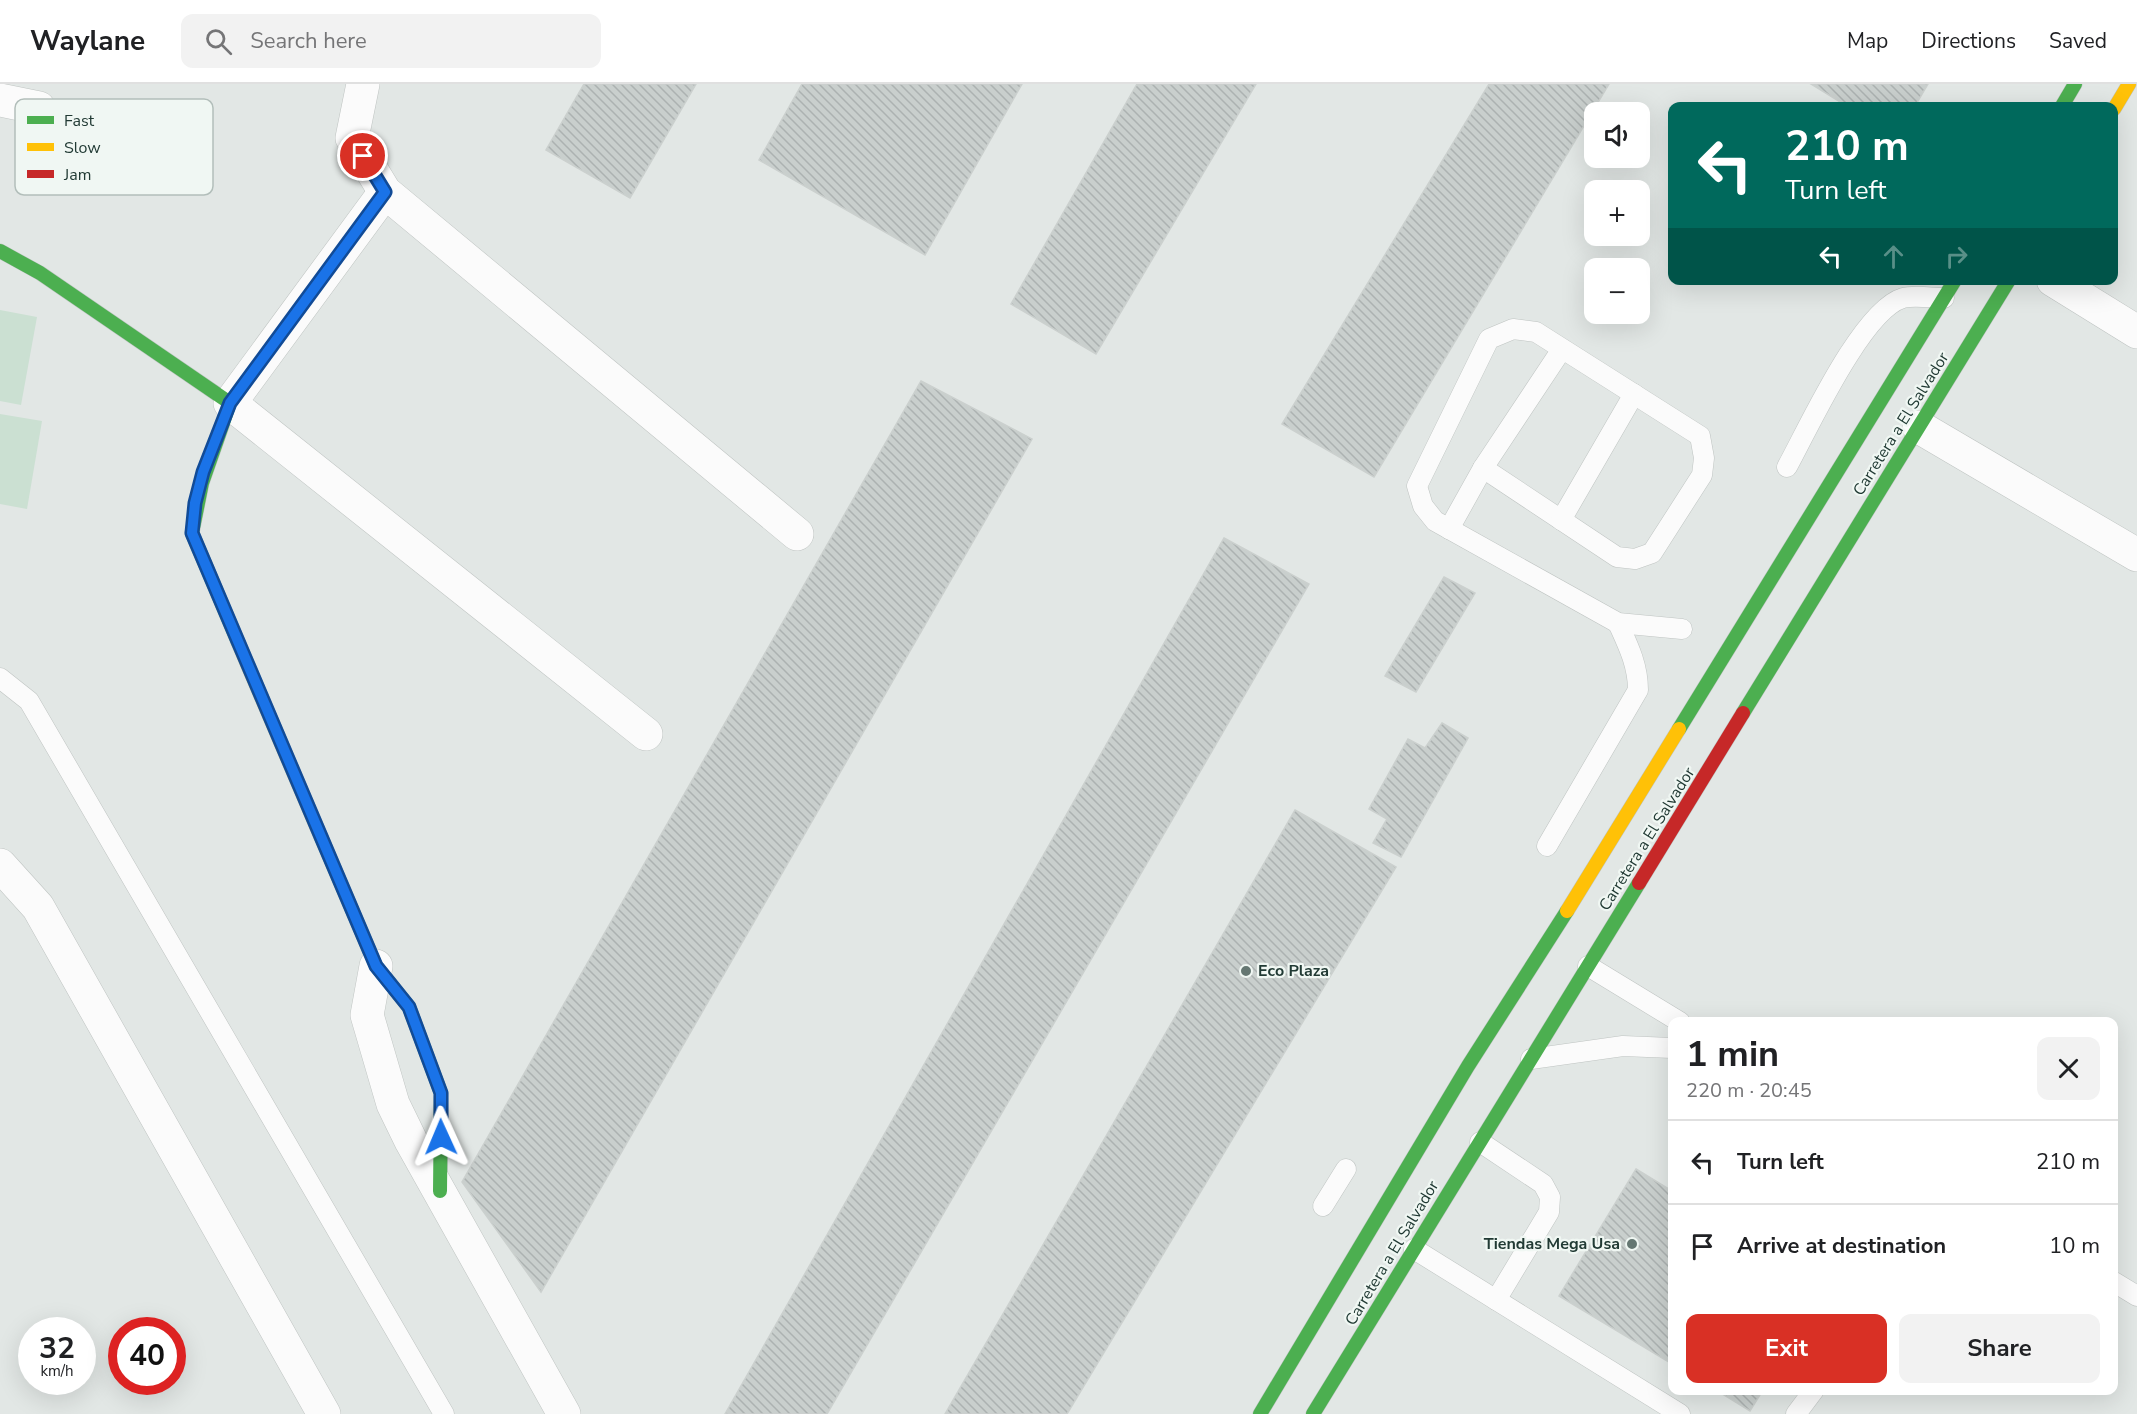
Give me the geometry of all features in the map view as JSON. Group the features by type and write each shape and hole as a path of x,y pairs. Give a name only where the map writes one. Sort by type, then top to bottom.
{"main road":[{"path":"2064,102 2075,84"},
{"path":"2118,102 2129,84"},
{"path":"0,251 40,273 230,403 203,472 195,503 192,533 376,966 409,1007 441,1093 440,1191"},
{"name":"Carretera a El Salvador","path":"1260,1414 1468,1066 1503,1015 1952,285"},
{"name":"Carretera a El Salvador","path":"1313,1414 2006,285"}],"street":[{"path":"363,84 352,138 385,192 797,534"},
{"path":"0,100 15,103"},
{"path":"385,192 230,403 646,734"},
{"path":"2061,285 2137,332"},
{"path":"1919,427 2137,555"},
{"path":"0,866 38,907 324,1414"},
{"path":"376,966 367,1015 393,1104 564,1414"}],"lane":[{"path":"1787,467 1853,346 1875,318 1902,298 1944,298"},
{"path":"1483,468 1617,557 1635,559 1652,553 1702,476 1704,458 1700,435 1536,332 1513,329 1489,339 1418,486 1422,506 1435,521 1618,622 1682,628"},
{"path":"1449,529 1483,468 1562,349"},
{"path":"1561,520 1634,394"},
{"path":"1547,846 1638,690 1638,673 1618,622"},
{"path":"0,678 29,701 444,1414"},
{"path":"1588,966 1672,1017"},
{"path":"1531,1059 1623,1046 1668,1048"},
{"path":"1480,1142 1543,1184 1550,1197 1549,1212 1496,1300"},
{"path":"1323,1206 1346,1169"},
{"path":"1414,1249 1680,1414"},
{"path":"2118,1284 2137,1296"},
{"path":"1796,1414 1810,1395"}],"green space":[{"path":"0,310 37,317 21,405 0,401"},
{"path":"0,414 42,421 27,509 0,504"}],"building":[{"path":"584,84 696,84 630,198 546,150"},
{"path":"802,84 1022,84 925,255 759,160"},
{"path":"1137,84 1256,84 1096,354 1011,304"},
{"path":"1489,84 1609,84 1598,102 1584,102 1584,126 1374,477 1282,424"},
{"path":"1811,84 1928,84 1917,102 1840,102"},
{"path":"921,381 1032,439 541,1292 462,1182"},
{"path":"1224,538 1309,584 827,1414 725,1414"},
{"path":"1444,577 1475,593 1416,692 1385,676"},
{"path":"1442,723 1468,738 1401,857 1373,843 1387,819 1369,809 1408,739 1425,748"},
{"path":"1295,810 1396,867 1067,1414 945,1414"},
{"name":"Tiendas Mega Usa","path":"1636,1169 1668,1189 1668,1362 1559,1296"},
{"path":"1724,1395 1760,1395 1750,1411"}],"traffic: fast":[{"path":"2064,102 2075,84"},
{"path":"0,251 40,273 230,403 202,483 192,533 238,642"},
{"path":"1679,729 1952,285"},
{"path":"1743,713 2006,285"},
{"path":"321,837 376,966 409,1007 441,1093 440,1191"},
{"path":"1313,1414 1639,883"},
{"path":"1260,1414 1468,1066 1567,911"}],"traffic: slow":[{"path":"2118,102 2129,84"},
{"path":"238,642 321,837"},
{"path":"1567,911 1679,729"}],"traffic: jam":[{"path":"1639,883 1743,713"}],"place":[{"name":"Eco Plaza","path":"1246,971"},
{"name":"Tiendas Mega Usa","path":"1632,1244"}],"route":[{"path":"363,156 385,192 230,403 203,472 195,503 192,533 376,966 409,1007 441,1093 441,1137"}]}
